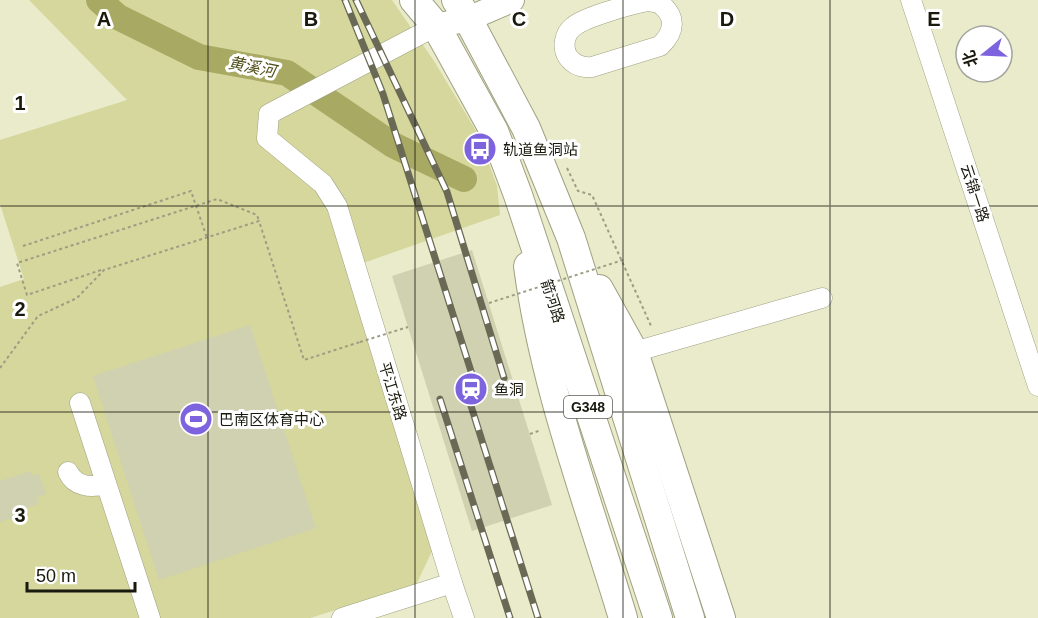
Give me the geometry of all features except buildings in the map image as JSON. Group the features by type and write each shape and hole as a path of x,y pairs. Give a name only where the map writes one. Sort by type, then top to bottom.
{"highway":[{"name":"箭河路","path":"414,0 436,26 494,131 518,195 658,618"},
{"name":"G348","path":"459,6 526,128 571,238 690,618"},
{"path":"518,195 533,302 547,369 623,618"},
{"path":"571,238 634,352 721,618"}],"main road":[{"path":"436,26 459,6 512,0"}],"street":[{"name":"云锦一路","path":"911,0 1038,386"},
{"path":"660,1 671,18 672,30 660,46 584,68 566,55 564,45 566,35 579,22 641,2 660,1"},
{"name":"平江东路","path":"436,26 269,114 267,138 323,184 337,206 452,583"},
{"path":"634,352 822,298"},
{"path":"80,403 150,618"},
{"path":"68,472 72,480 78,484 88,486 106,484"},
{"path":"342,618 452,583 464,618"}],"path":[{"path":"565,164 578,191 592,195 649,321"},
{"path":"23,246 191,191 207,238"},
{"path":"260,221 27,295 17,263 217,199 257,214 260,221 304,360 408,327"},
{"path":"489,303 623,260"},
{"path":"0,368 38,316 77,298 104,270"}],"green space":[{"name":"巴南区体育中心","path":"29,0 392,0 434,61 478,134 497,186 500,215 346,269 432,551 416,585 310,618 0,618 0,287 24,279 0,204 0,140 127,100"}],"waterway":[{"name":"黄溪河","path":"99,0 118,17 199,57 287,73 393,145 464,179"}],"railway":[{"path":"345,0 383,94 476,387"},
{"path":"356,0 447,192 504,378"},
{"path":"466,390 538,618"},
{"path":"440,399 510,618"}],"place":[{"name":"轨道鱼洞站","path":"480,149"},
{"name":"鱼洞","path":"471,389"},
{"name":"巴南区体育中心","path":"196,419"}]}
